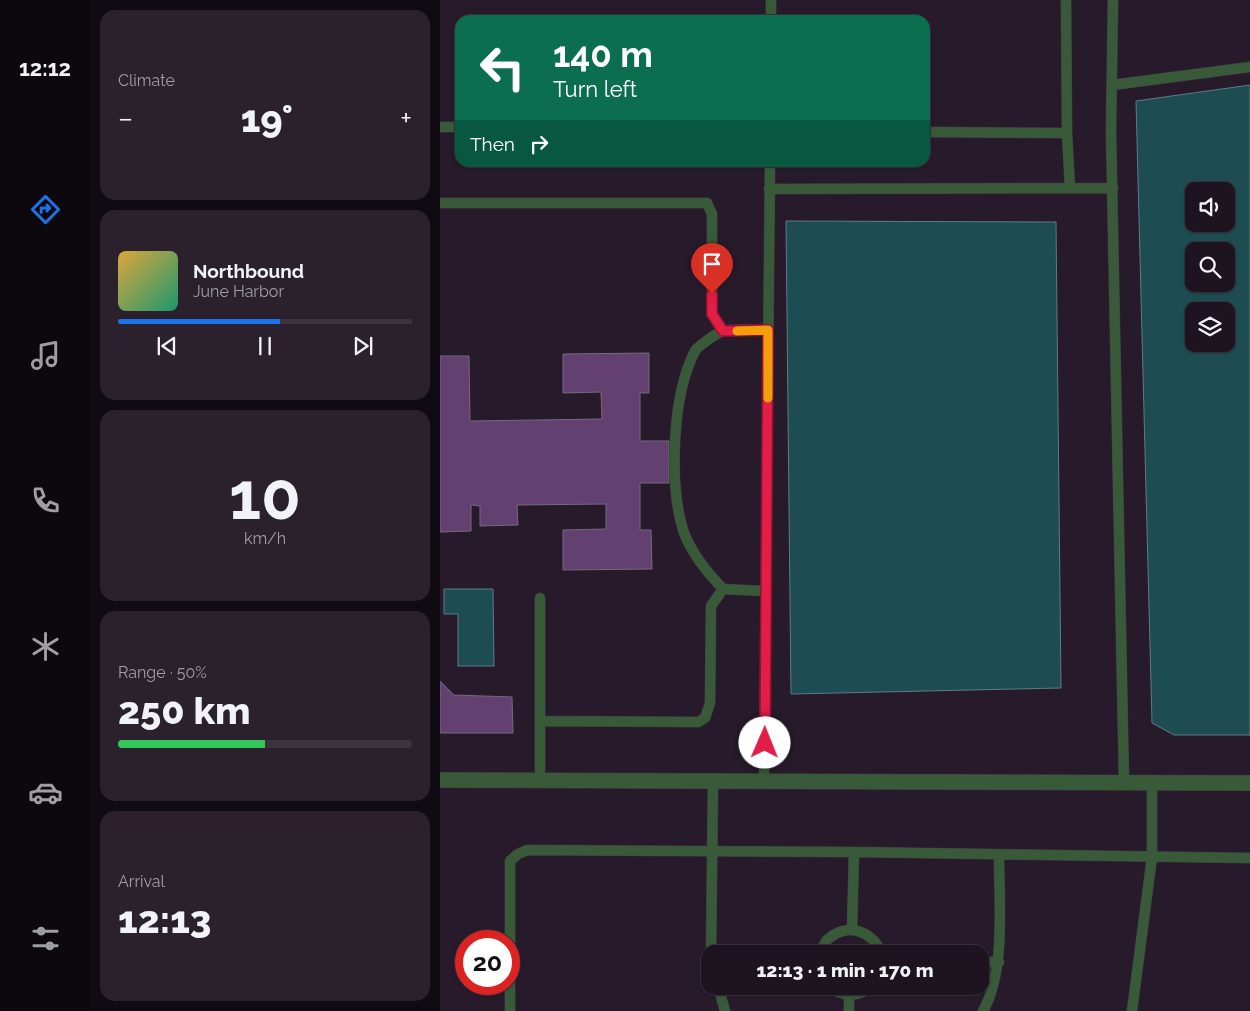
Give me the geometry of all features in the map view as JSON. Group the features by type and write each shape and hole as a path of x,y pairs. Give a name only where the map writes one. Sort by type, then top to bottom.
{"street":[{"path":"440,780 1250,783"}],"lane":[{"path":"771,0 771,15"},
{"path":"1066,0 1067,133 1070,188"},
{"path":"1113,0 1113,188 1124,783"},
{"path":"1112,85 1250,67"},
{"path":"440,127 455,127"},
{"path":"930,132 1067,133"},
{"path":"764,781 770,167"},
{"path":"770,189 1113,188"},
{"path":"440,203 707,204 712,214 712,314 723,331"},
{"path":"766,591 723,589 701,565 684,531 676,496 675,429 680,393 696,349 723,331 768,330"},
{"path":"540,721 698,722 705,718 710,704 711,606 723,589"},
{"path":"540,598 540,781"},
{"path":"711,945 712,781"},
{"path":"1132,1011 1152,857 1152,783"},
{"path":"510,1011 510,861 518,854 527,850 854,852 1250,858"},
{"path":"852,930 854,852"},
{"path":"983,1011 987,1004 999,962 999,855"},
{"path":"824,945 826,941 838,933 852,930 867,934 879,945"},
{"path":"989,962 999,962"},
{"path":"720,995 724,1011"},
{"path":"846,995 855,995"},
{"path":"849,1011 850,996"}],"shaded area":[{"path":"1250,85 1250,735 1174,735 1152,723 1136,101"},
{"path":"786,221 1056,222 1061,688 791,694"},
{"path":"444,589 493,589 494,666 458,666 458,614 444,614"}],"building":[{"path":"649,353 649,393 640,393 640,441 669,441 669,483 640,483 640,530 651,530 652,569 563,570 563,530 606,529 606,504 517,505 518,525 480,526 480,506 471,505 471,531 440,532 440,356 469,356 470,421 602,419 601,392 563,393 563,354"},
{"path":"440,681 454,695 512,697 513,733 440,733"}],"slow traffic":[{"path":"737,331 768,330 768,398"}],"route":[{"path":"712,294 712,314 723,331 768,330 765,743"}]}
